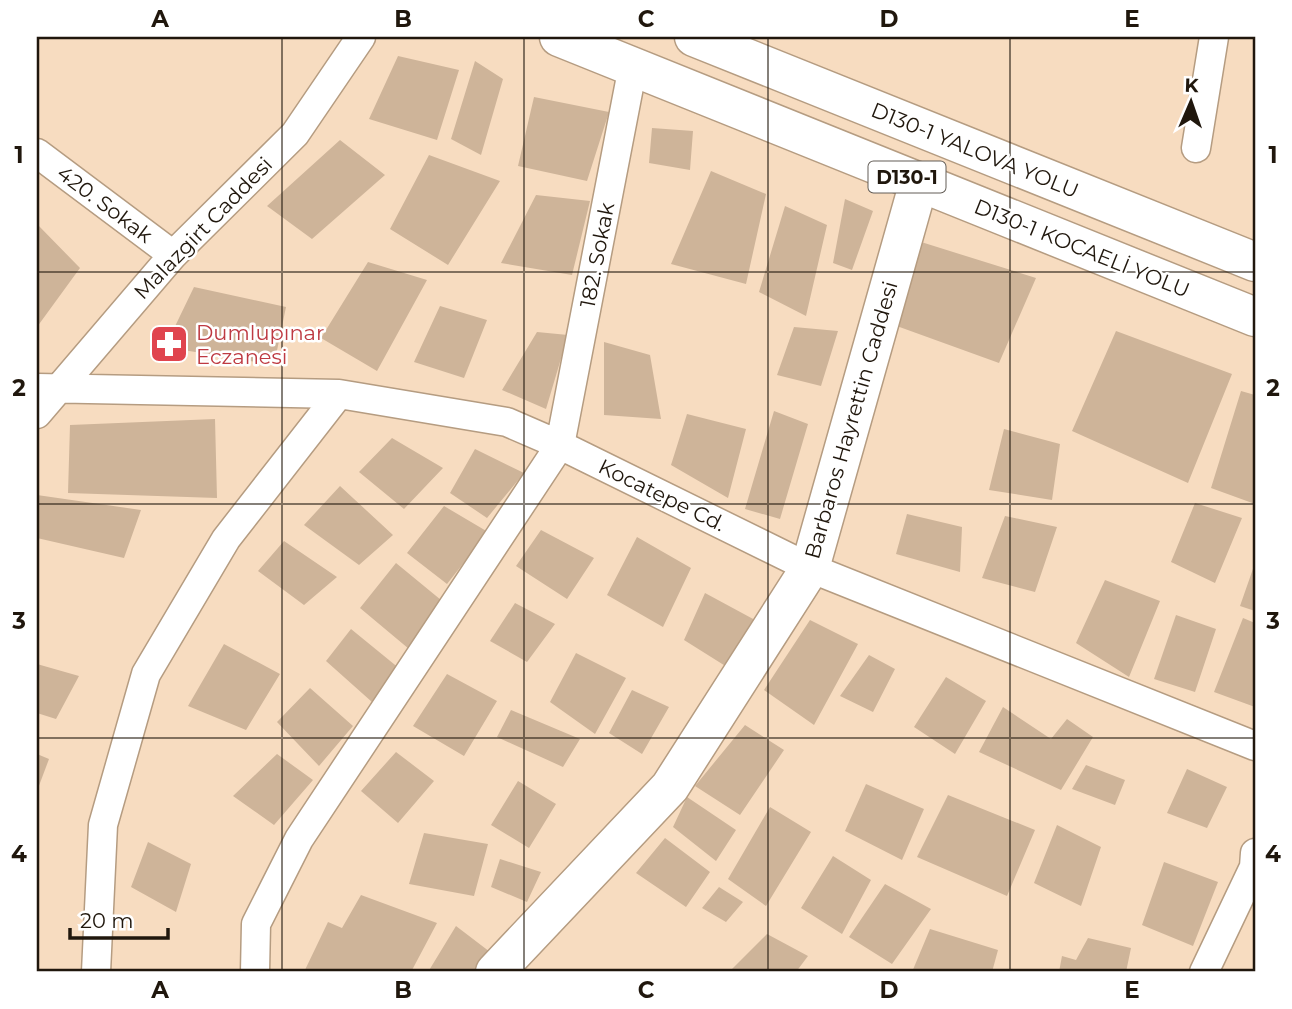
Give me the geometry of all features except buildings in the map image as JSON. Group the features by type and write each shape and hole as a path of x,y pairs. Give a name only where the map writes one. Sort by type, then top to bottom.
{"main road":[{"name":"D130-1 KOCAELİ YOLU","path":"559,37 1255,317"},
{"name":"D130-1 YALOVA YOLU","path":"694,37 1238,247"},
{"name":"Barbaros Hayrettin Caddesi","path":"495,972 670,787 810,568 919,182"}],"street":[{"name":"Malazgirt Caddesi","path":"37,414 47,388 173,255 295,134 361,37"},
{"path":"1196,148 1214,37"},
{"name":"182. Sokak","path":"561,445 633,66"},
{"name":"420. Sokak","path":"37,153 173,255"},
{"name":"Kocatepe Cd.","path":"47,388 338,394 507,422 561,445 810,568 1255,746"},
{"path":"96,972 103,825 146,674 226,540 338,394"},
{"path":"255,972 256,924 299,839 561,445"},
{"path":"1203,972 1255,863"}],"place":[{"name":"Dumlupınar Eczanesi","path":"169,344"}]}
